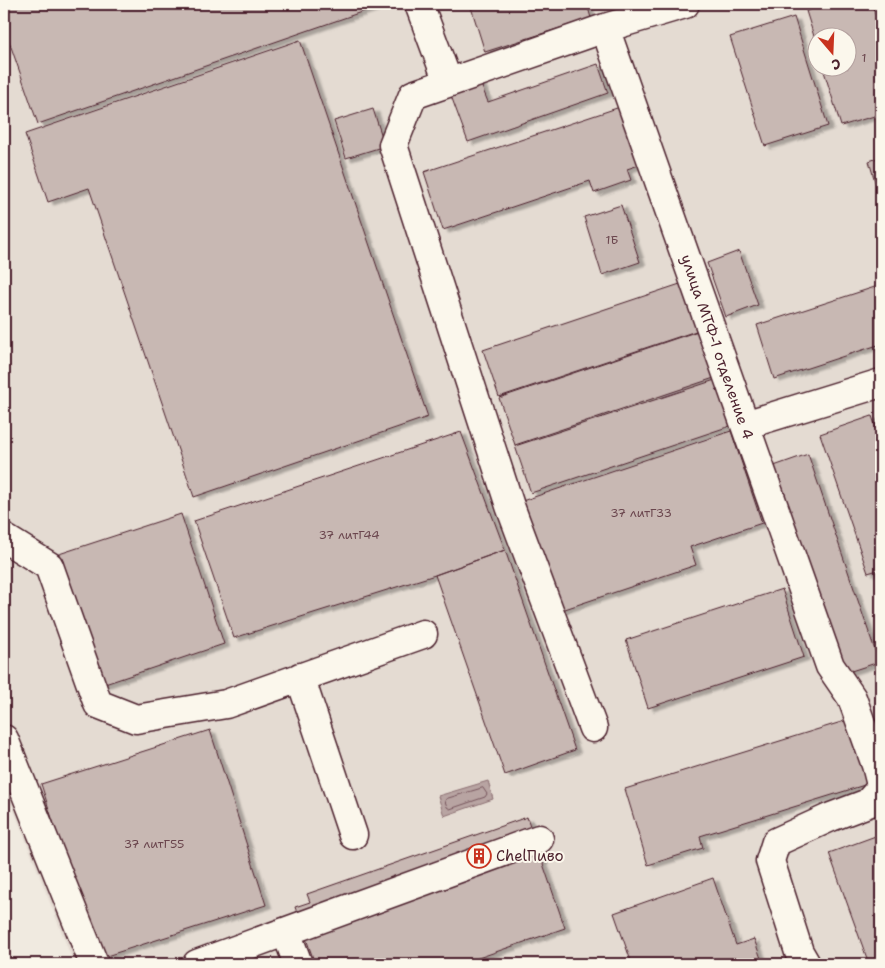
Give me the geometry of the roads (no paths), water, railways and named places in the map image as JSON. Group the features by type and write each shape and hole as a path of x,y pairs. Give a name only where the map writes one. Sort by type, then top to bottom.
{"street":[{"path":"419,4 448,82"},
{"path":"593,728 510,506 393,144 413,95 613,18 685,4"},
{"name":"улица МТФ-1 отделение 4","path":"613,18 745,426 830,666 852,698 876,765 881,786"},
{"path":"745,426 881,383"},
{"path":"4,538 49,566 98,704 136,719 226,704 423,634"},
{"path":"300,677 353,835"},
{"path":"4,739 94,964"},
{"path":"806,964 799,952 770,860 776,842 868,803 881,786"},
{"path":"198,964 539,839"},
{"path":"286,932 298,964"}],"water":[{"path":"488,781 493,799 444,816 438,796"}],"place":[{"name":"ChelПиво","path":"479,856"}]}
